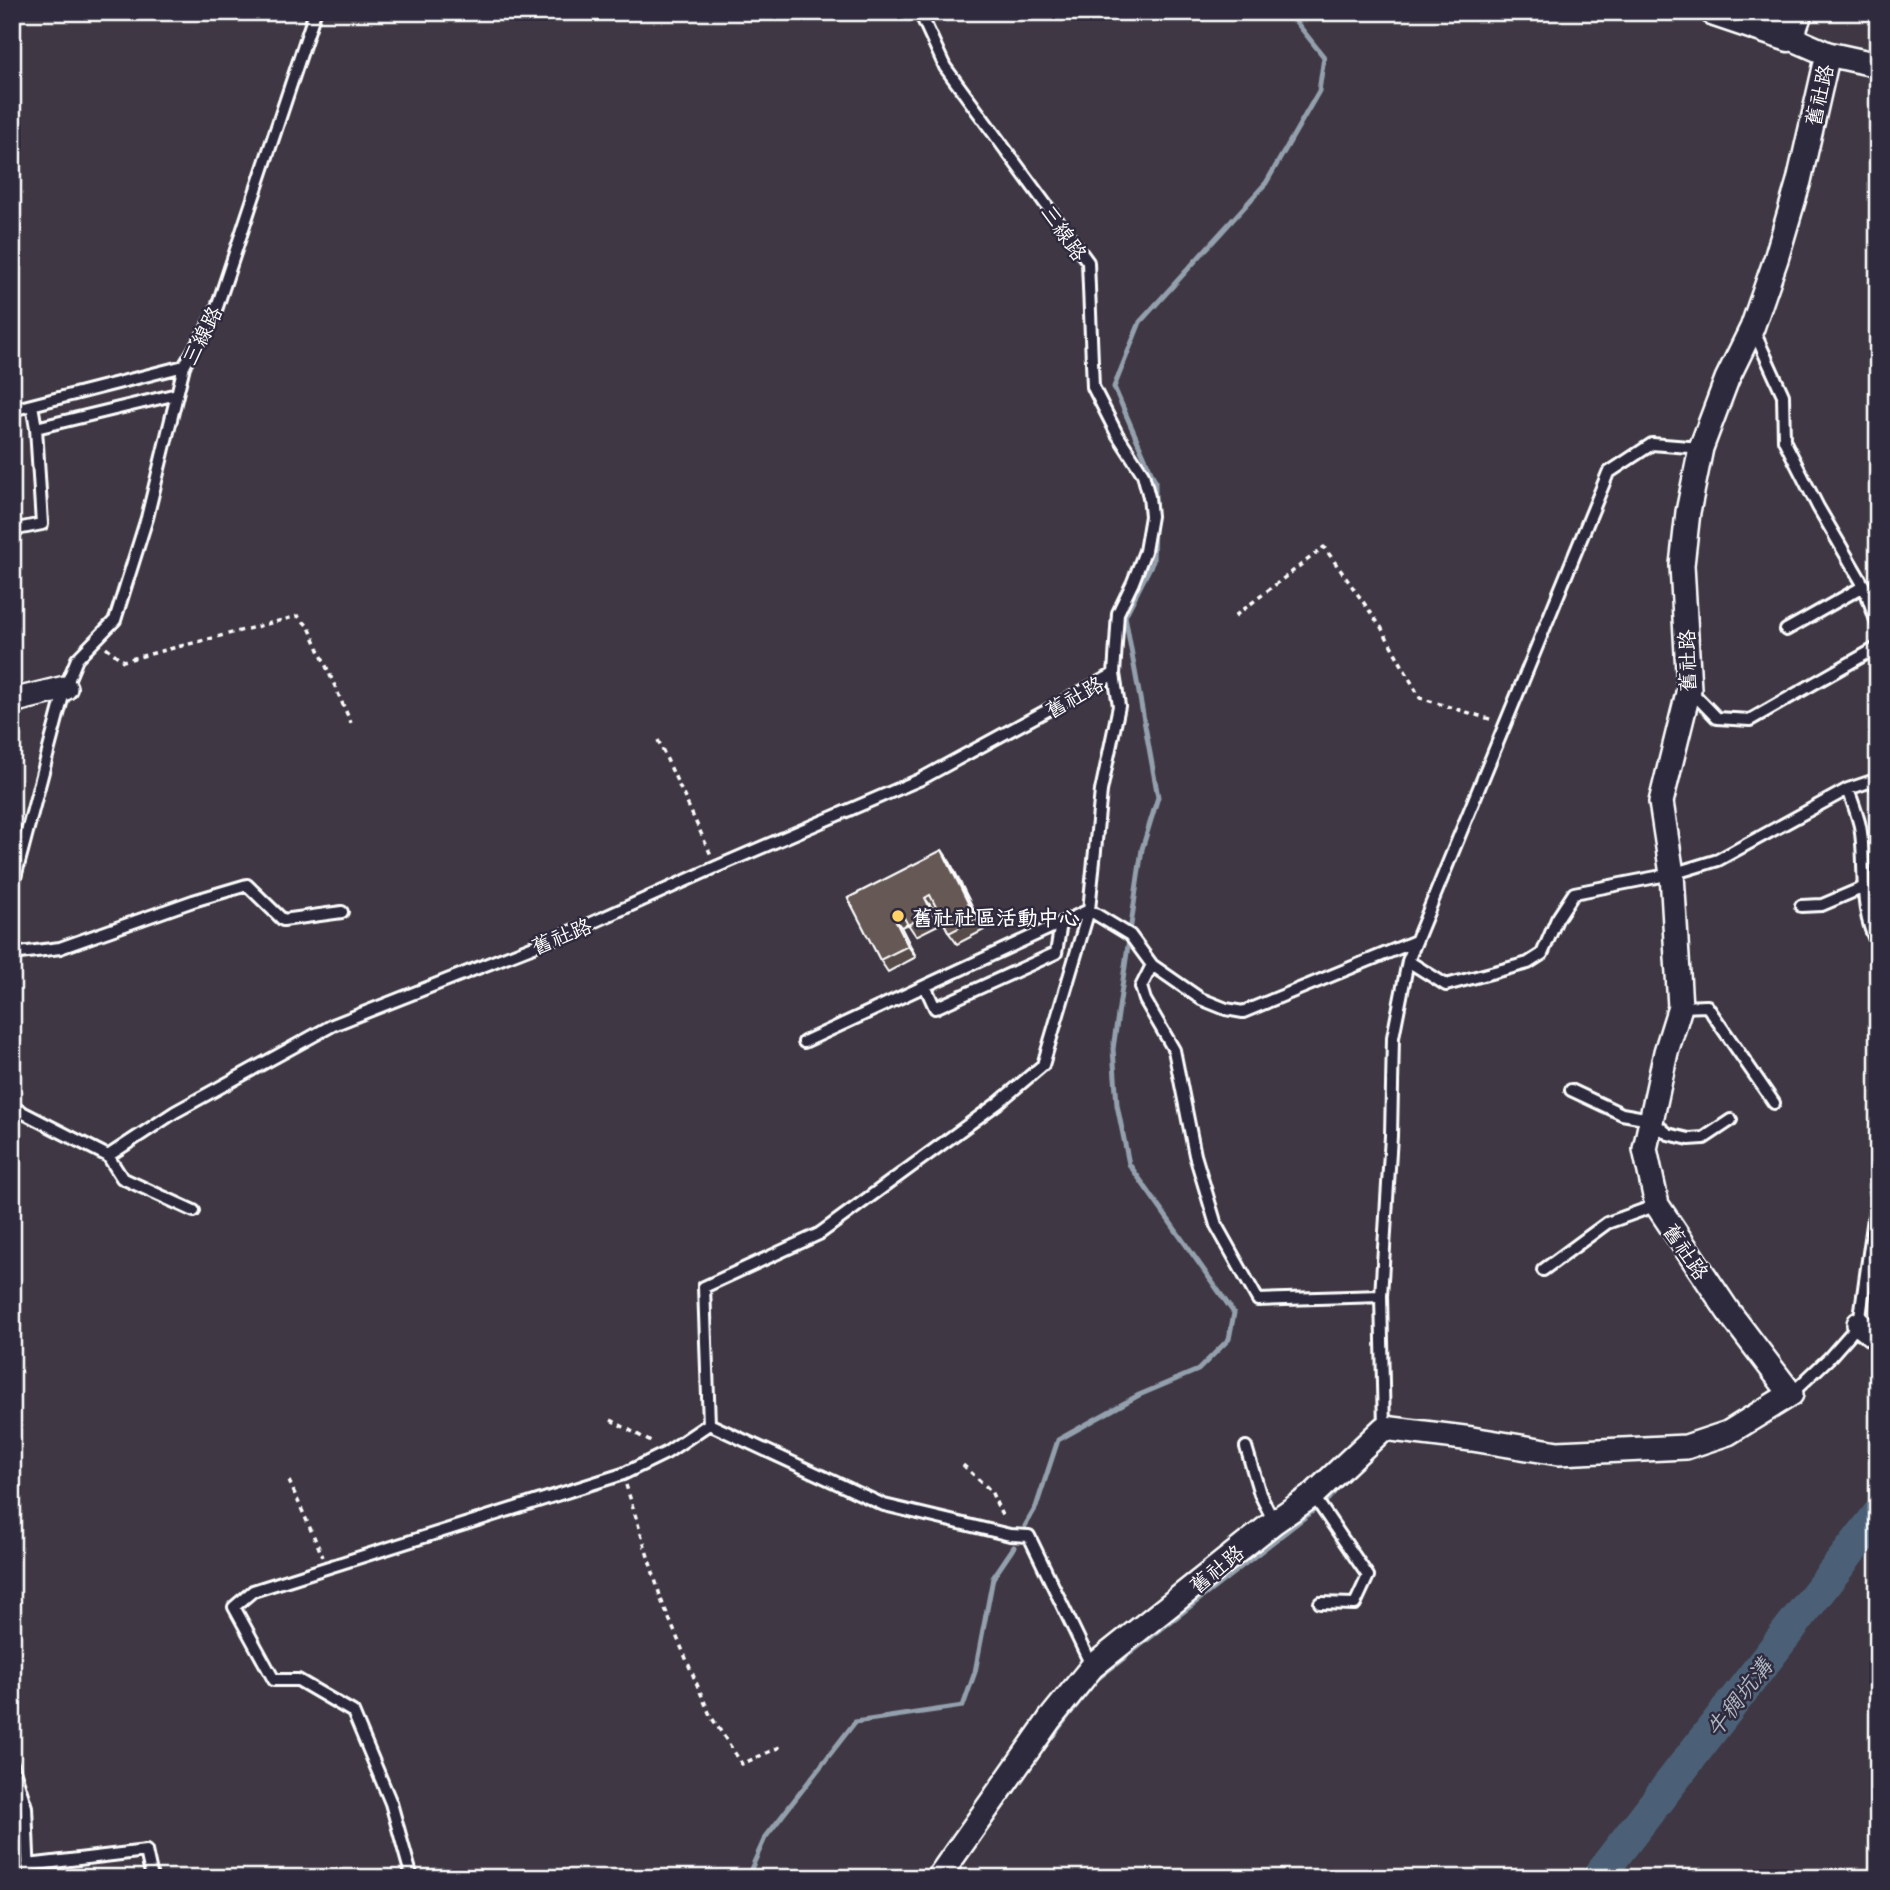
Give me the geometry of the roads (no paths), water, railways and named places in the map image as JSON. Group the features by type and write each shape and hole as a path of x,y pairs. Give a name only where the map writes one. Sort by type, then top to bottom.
{"street":[{"name":"舊社路","path":"1715,12 1793,25 1828,54 1878,65"},
{"name":"舊社路","path":"1791,1394 1728,1311 1657,1205 1646,1149 1650,1119 1666,1052 1680,1007 1672,874 1661,803 1689,689 1682,565 1688,512 1701,447 1727,379 1752,328 1776,259 1799,181 1828,54"},
{"path":"12,701 65,688"},
{"path":"1859,1324 1878,1339"},
{"path":"1384,1428 1472,1438 1558,1453 1686,1447 1728,1433 1791,1394"},
{"name":"舊社路","path":"938,1878 1050,1719 1093,1667 1273,1522 1313,1495 1384,1428"}],"lane":[{"name":"三線路","path":"12,889 65,688 76,659 116,620 147,518 184,366 214,316 315,12"},
{"name":"三線路","path":"923,12 922,18 945,66 1088,262 1093,387 1117,434 1143,474 1151,516 1144,551 1118,613 1114,674"},
{"path":"1752,328 1783,395 1784,440 1818,507 1864,586 1878,626"},
{"path":"12,410 184,366"},
{"path":"36,428 177,394"},
{"path":"12,530 42,523 32,405"},
{"path":"1384,1428 1381,1296 1391,1136 1393,1037 1408,961 1608,473 1653,444 1701,447"},
{"path":"1786,630 1864,586"},
{"path":"1689,689 1717,718 1751,720 1878,647"},
{"path":"709,1424 704,1287 819,1234 998,1103 1043,1065 1089,910 1101,791 1119,706 1114,674"},
{"name":"舊社路","path":"108,1156 176,1112 333,1025 587,925 919,780 1114,674"},
{"path":"1408,961 1446,985 1528,962 1542,954 1574,893 1672,874 1718,860 1848,789 1878,779"},
{"path":"1848,789 1860,826 1862,888 1872,936 1878,945"},
{"path":"12,954 60,948 247,885 283,920 342,912"},
{"path":"1801,906 1822,905 1862,888"},
{"path":"1089,910 1130,935 1152,965 1201,999 1226,1009 1243,1012 1416,941"},
{"path":"804,1042 1089,910"},
{"path":"925,986 935,1008 1056,953 1061,923"},
{"path":"1152,965 1141,987 1145,1000 1174,1050 1195,1155 1216,1225 1258,1300 1381,1296"},
{"path":"1680,1007 1707,1006 1774,1103"},
{"path":"1571,1090 1622,1114 1650,1119 1668,1134 1689,1139 1704,1138 1731,1120"},
{"path":"12,1107 108,1156 122,1178 194,1211"},
{"path":"1791,1394 1829,1358 1859,1324 1878,1189"},
{"path":"1544,1270 1607,1223 1657,1205"},
{"path":"412,1878 391,1803 353,1712 298,1680 274,1680 234,1607 253,1591 623,1474 666,1453 709,1424"},
{"path":"709,1424 884,1505 1010,1535 1029,1536 1093,1667"},
{"path":"1246,1447 1260,1494 1273,1522"},
{"path":"1313,1495 1367,1576 1355,1604 1320,1603"},
{"path":"12,1764 26,1807 29,1878"},
{"path":"28,1865 146,1851 152,1878"}],"waterway":[{"path":"1155,508 1155,481 1114,387 1140,322 1266,183 1319,91 1324,57 1289,13 1281,12"},
{"path":"1025,1526 1036,1507 1058,1440 1139,1395 1198,1370 1229,1339 1234,1313 1129,1164 1117,1105 1113,1049 1142,849 1158,797 1125,616 1153,561 1154,524"},
{"path":"1037,1756 1097,1679 1328,1499 1343,1482"},
{"name":"牛稠坑溝","path":"1597,1878 1878,1515"},
{"path":"747,1878 765,1838 855,1722 963,1706 975,1672 993,1578 1014,1547"}],"place":[{"name":"舊社社區活動中心","path":"898,916"}]}
